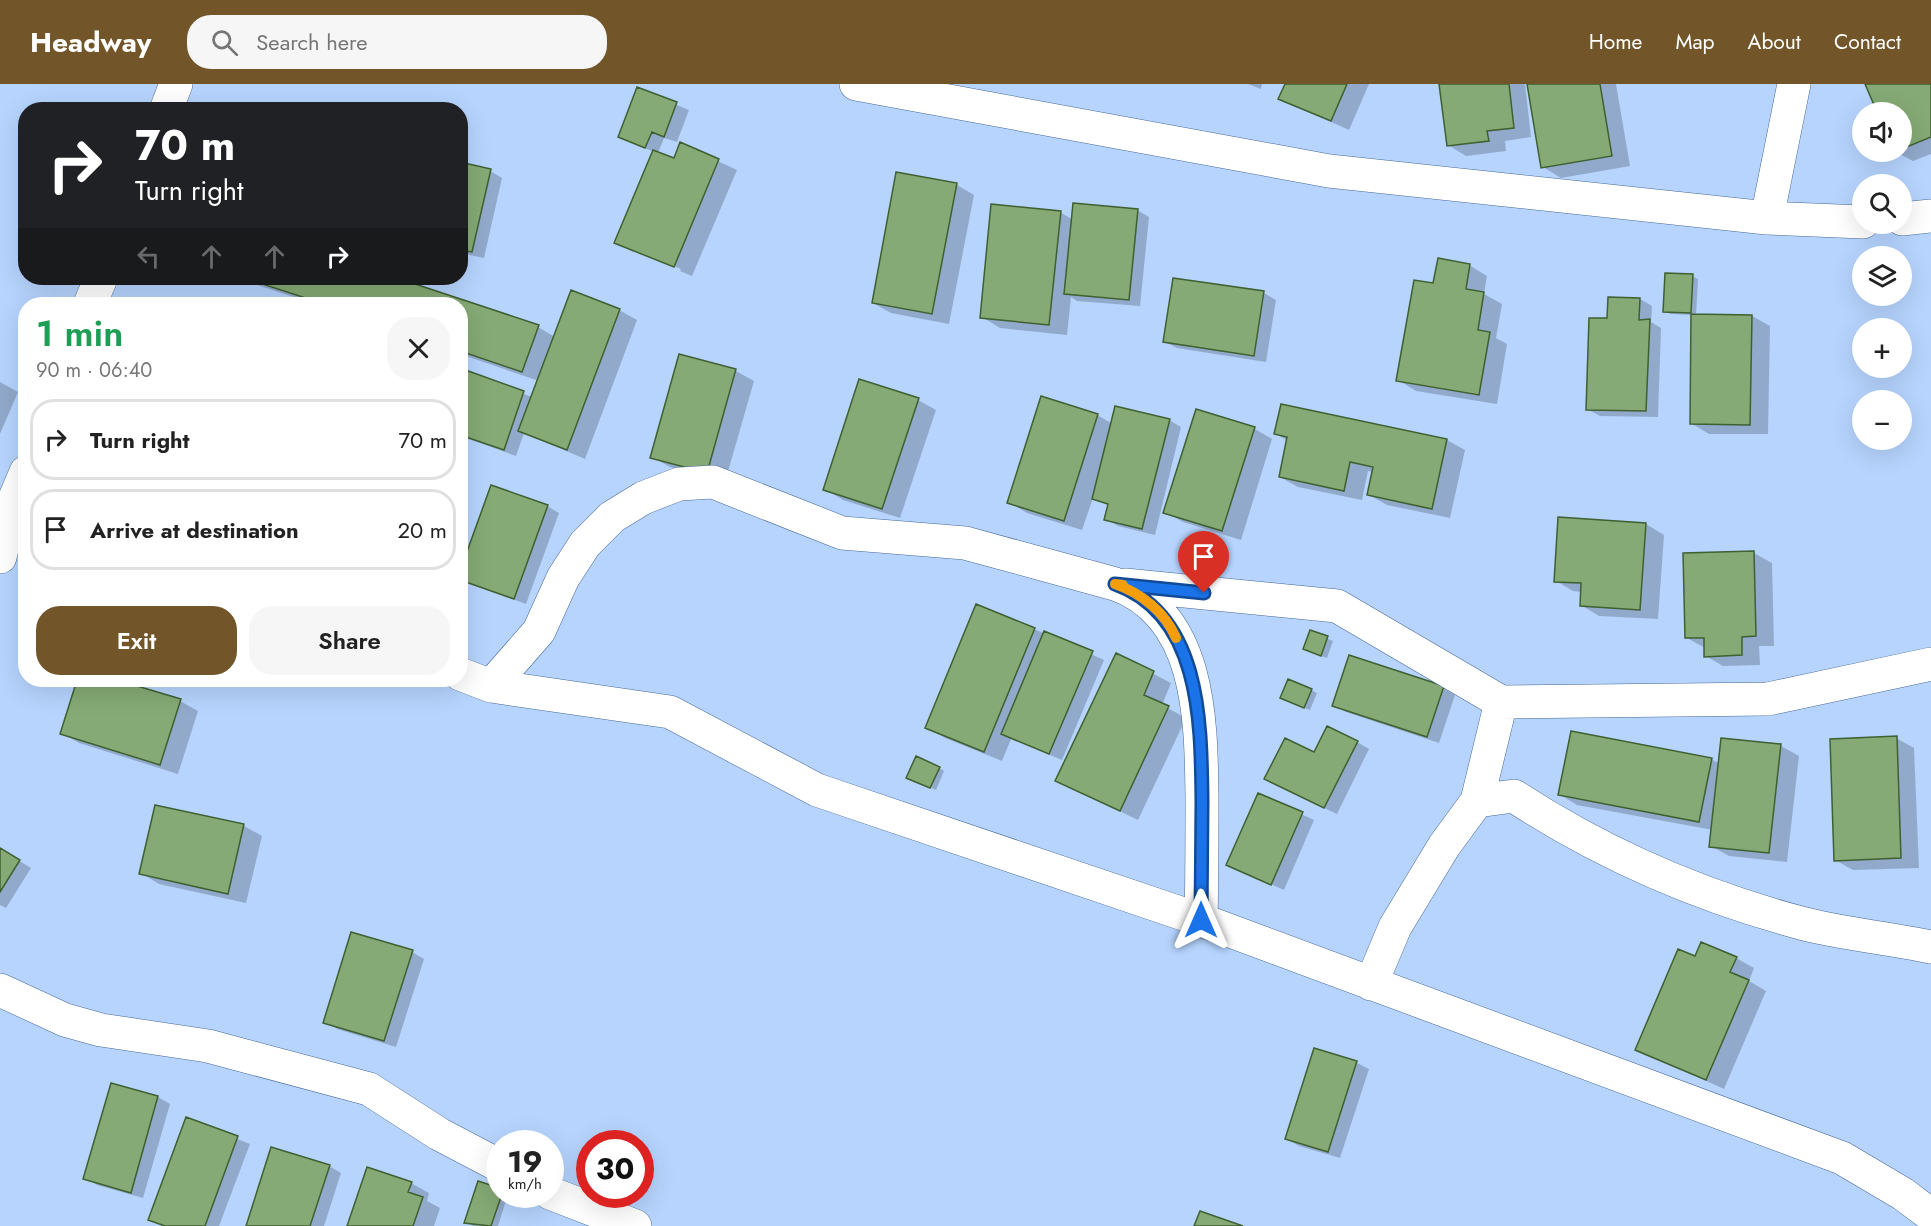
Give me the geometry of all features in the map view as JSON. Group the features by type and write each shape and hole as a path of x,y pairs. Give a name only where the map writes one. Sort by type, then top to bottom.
{"street":[{"path":"169,102 176,84"},
{"path":"856,84 1329,171 1767,218 1852,222"},
{"path":"1767,218 1794,84"},
{"path":"1912,218 1931,216"},
{"path":"491,686 539,631 563,578 585,544 620,512 643,498 679,484 713,482 842,533 965,543 1115,584 1132,590 1149,602 1168,624 1184,654 1192,680 1199,718 1201,761 1201,920"},
{"path":"0,557 17,491"},
{"path":"1115,584 1337,606 1501,702 1768,699 1931,663"},
{"path":"468,677 491,686 670,712 817,790 1201,920 1842,1158 1903,1194 1931,1215"},
{"path":"1371,984 1395,927 1444,846 1477,801 1501,702"},
{"path":"1477,801 1514,796 1562,827 1701,892 1802,923 1931,947"},
{"path":"0,990 65,1020 101,1029 208,1046 369,1089 439,1134 486,1159"},
{"path":"564,1198 635,1226"}],"building":[{"path":"1285,84 1347,84 1331,121 1278,99"},
{"path":"1439,84 1509,84 1514,128 1487,131 1489,141 1447,146"},
{"path":"1527,84 1600,84 1612,156 1541,168"},
{"path":"1865,84 1931,84 1931,137 1912,145 1912,102 1873,102"},
{"path":"637,87 677,102 664,137 652,132 645,148 618,137"},
{"path":"680,142 719,159 674,267 614,243 653,150 674,158"},
{"path":"468,164 491,169 472,252 468,251"},
{"path":"896,172 957,183 932,314 872,303"},
{"path":"1073,203 1138,209 1129,300 1064,294"},
{"path":"991,204 1061,211 1049,325 980,318"},
{"path":"1438,258 1470,264 1466,289 1484,292 1478,330 1490,332 1479,395 1396,381 1414,280 1433,283"},
{"path":"1665,273 1693,274 1691,313 1663,312"},
{"path":"1173,278 1264,291 1254,356 1163,342"},
{"path":"266,285 418,285 454,297 302,297"},
{"path":"571,290 620,309 567,450 518,431"},
{"path":"1608,297 1640,298 1639,320 1650,319 1646,411 1586,410 1589,318 1607,318"},
{"path":"468,302 539,325 522,372 468,354"},
{"path":"1691,314 1752,315 1750,425 1690,424"},
{"path":"679,354 736,369 707,473 650,458"},
{"path":"468,371 524,391 504,450 468,438"},
{"path":"859,379 919,398 882,509 823,490"},
{"path":"1041,396 1098,414 1064,521 1007,503"},
{"path":"1281,404 1447,439 1432,509 1367,495 1373,467 1350,462 1344,491 1279,477 1287,437 1274,434"},
{"path":"1115,406 1170,419 1142,529 1104,520 1108,504 1092,499"},
{"path":"1196,409 1255,427 1222,531 1163,513"},
{"path":"491,485 548,505 514,599 468,583 468,549"},
{"path":"1558,517 1646,523 1640,610 1580,606 1581,583 1554,582"},
{"path":"1754,551 1756,636 1742,637 1742,655 1704,657 1704,638 1685,638 1683,553"},
{"path":"976,604 1035,628 984,752 925,728"},
{"path":"1310,630 1328,636 1321,656 1303,649"},
{"path":"1044,631 1093,651 1049,754 1001,734"},
{"path":"1116,653 1154,671 1144,695 1169,706 1120,811 1055,781"},
{"path":"1349,655 1444,686 1427,737 1332,706"},
{"path":"1288,679 1312,689 1304,708 1280,698"},
{"path":"75,687 141,687 181,699 160,765 60,734"},
{"path":"1327,726 1358,741 1324,808 1264,779 1285,738 1314,752"},
{"path":"1571,731 1712,758 1699,822 1558,795"},
{"path":"1897,736 1901,858 1834,861 1830,739"},
{"path":"1721,738 1781,744 1769,853 1709,847"},
{"path":"916,756 940,767 930,788 906,778"},
{"path":"1258,793 1303,812 1271,885 1226,865"},
{"path":"155,805 244,824 228,894 139,874"},
{"path":"0,848 20,860 0,892"},
{"path":"351,932 413,950 384,1041 323,1023"},
{"path":"1701,942 1737,957 1730,972 1749,980 1706,1080 1635,1050 1678,949 1695,956"},
{"path":"1314,1048 1357,1061 1328,1152 1285,1139"},
{"path":"111,1083 158,1096 131,1193 83,1179"},
{"path":"186,1117 238,1136 205,1226 165,1226 148,1220"},
{"path":"271,1147 330,1165 310,1226 246,1226"},
{"path":"367,1167 412,1182 408,1192 423,1197 413,1226 347,1226"},
{"path":"478,1181 486,1184 486,1208 497,1208 491,1226 464,1223"},
{"path":"1200,1211 1243,1226 1194,1226"}],"slow traffic":[{"path":"1123,585 1115,584 1132,590 1149,602 1174,632 1176,638"}],"route":[{"path":"1201,920 1201,761 1199,718 1192,680 1174,632 1149,602 1132,590 1115,584 1204,593"}]}
